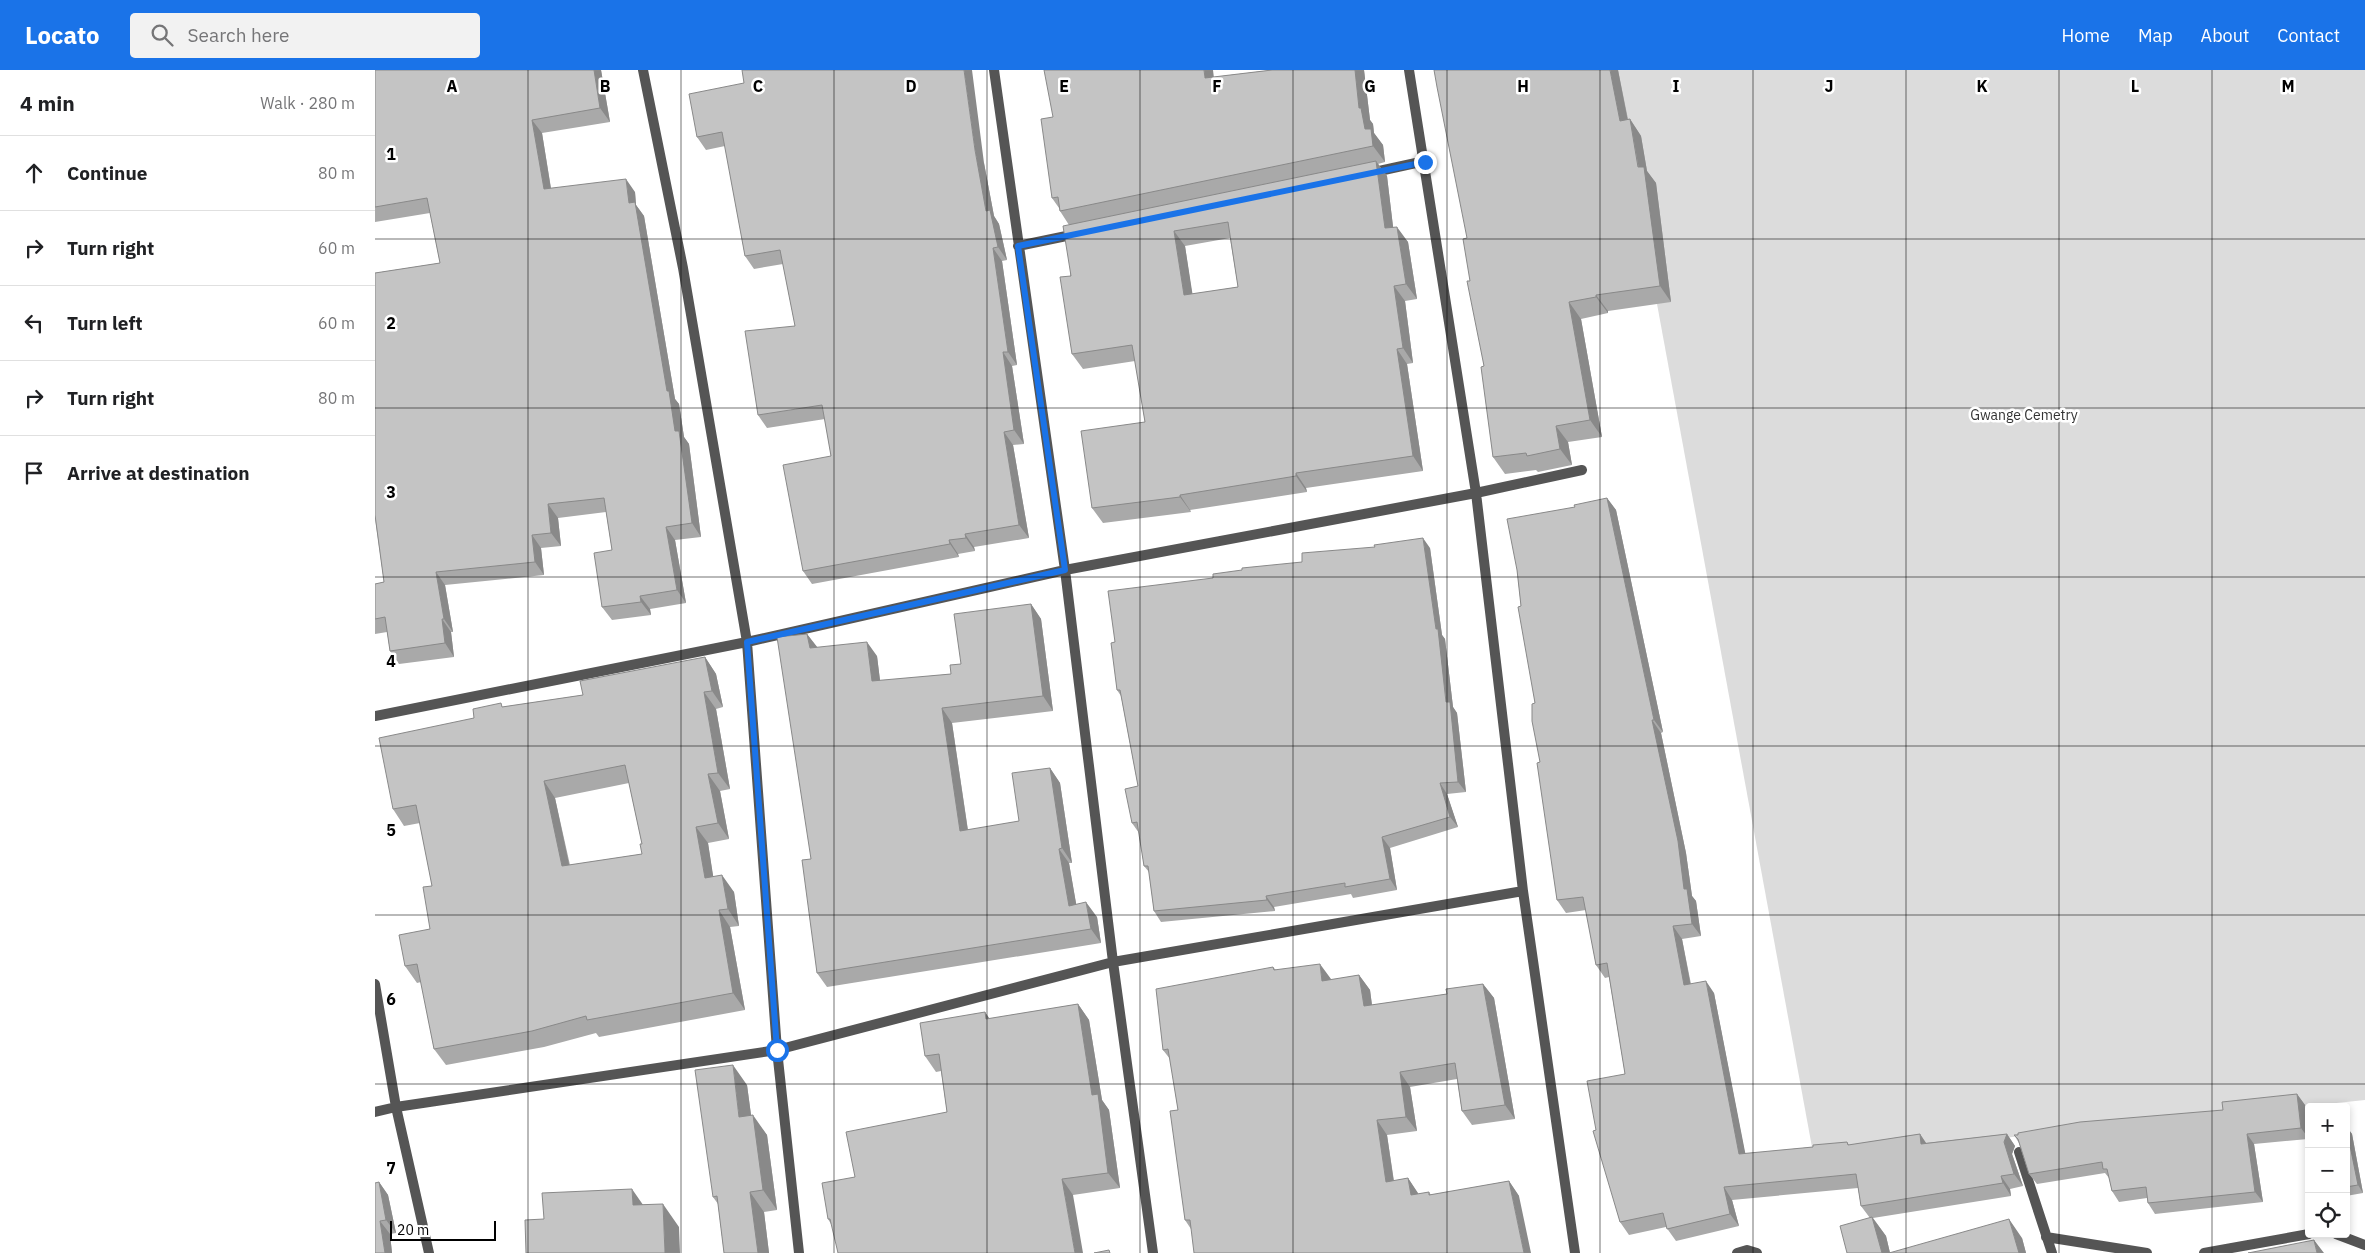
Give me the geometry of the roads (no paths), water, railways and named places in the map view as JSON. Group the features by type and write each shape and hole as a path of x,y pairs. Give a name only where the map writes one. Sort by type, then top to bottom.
{"street":[{"path":"643,70 683,268 747,642 777,1050 799,1253"},
{"path":"994,70 1065,570 1113,962 1153,1253"},
{"path":"1409,70 1476,493 1523,891 1575,1253"},
{"path":"1357,176 1425,162"},
{"path":"1018,246 1085,232"},
{"path":"375,716 747,642 1065,570 1476,493 1582,470"},
{"path":"375,1112 396,1107 777,1050 1113,962 1523,891"},
{"path":"375,984 396,1107 429,1253"},
{"path":"2019,1152 2052,1253"},
{"path":"2203,1253 2305,1235"},
{"path":"2046,1237 2147,1253"},
{"path":"2347,1238 2365,1245"},
{"path":"1737,1253 1747,1250 1757,1253"}],"park label":[{"name":"Gwange Cemetry","path":"2024,415"}]}
